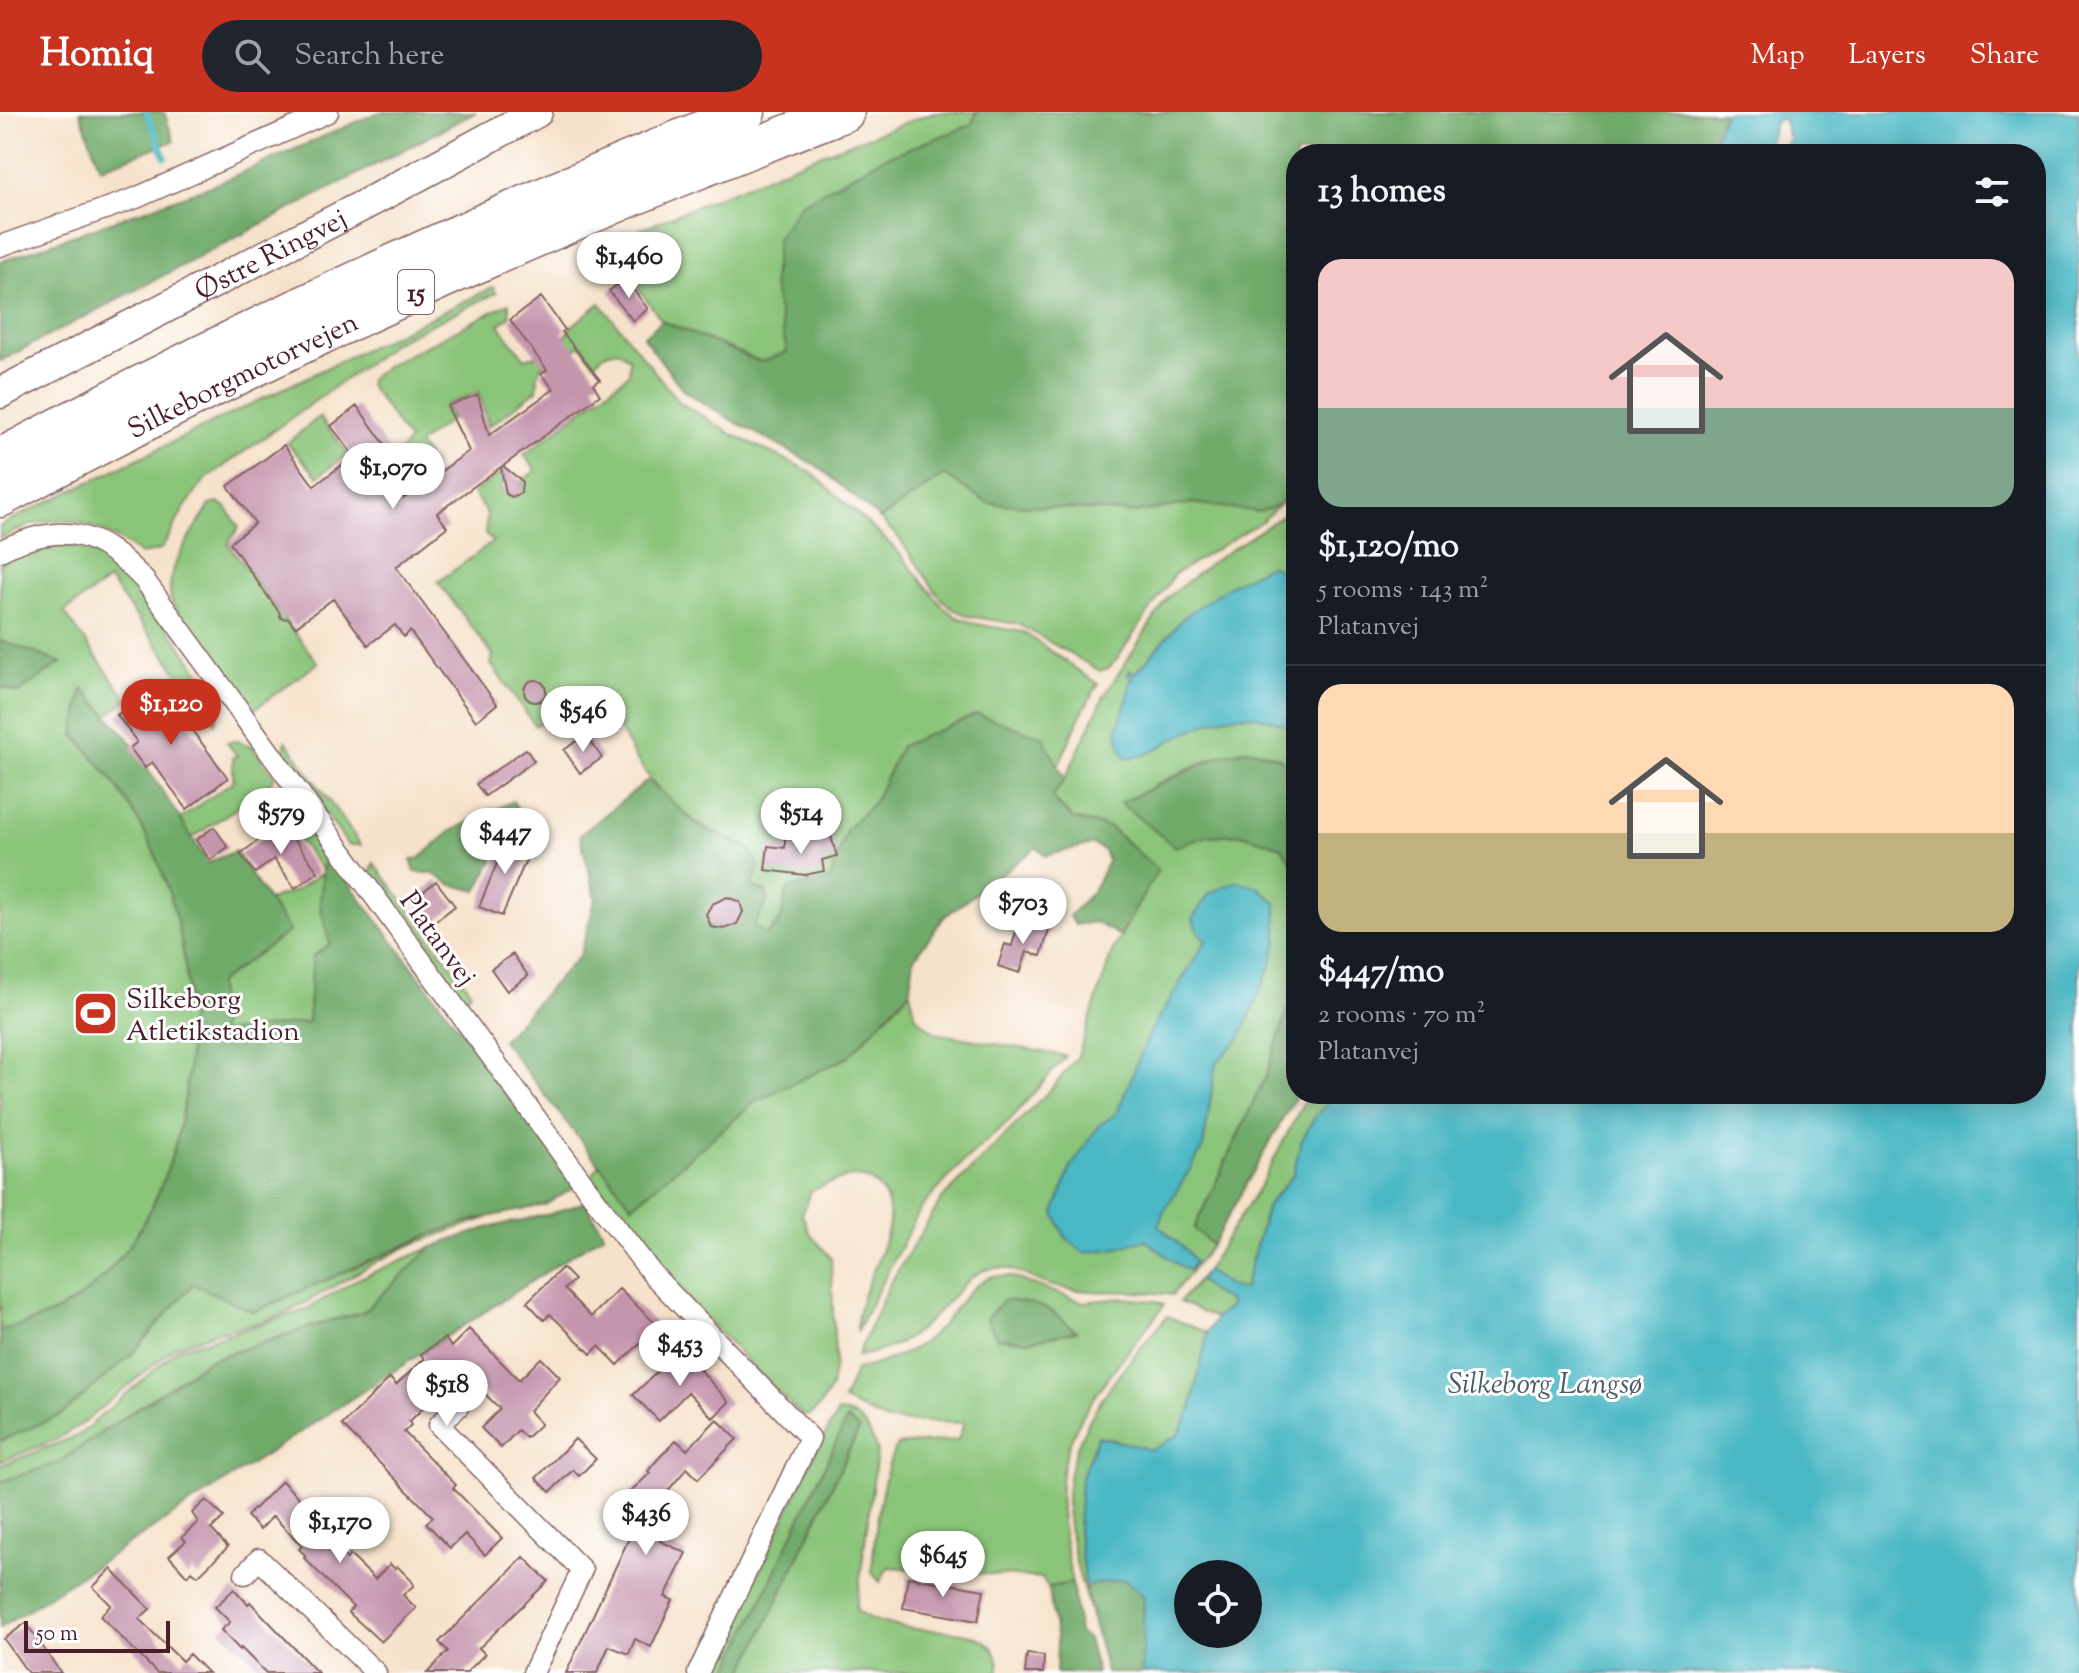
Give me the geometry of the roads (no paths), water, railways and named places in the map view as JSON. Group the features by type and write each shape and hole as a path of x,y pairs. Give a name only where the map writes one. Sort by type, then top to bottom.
{"highway":[{"name":"Silkeborgmotorvejen","path":"0,458 295,309 551,194 746,112"},
{"name":"Silkeborgmotorvejen","path":"0,498 180,404 416,292 649,190 845,112"}],"main road":[{"name":"Østre Ringvej","path":"0,393 378,198 537,112"}],"street":[{"path":"0,246 148,193 328,112"},
{"name":"Platanvej","path":"0,551 35,536 82,536 100,542 127,562 145,581 577,1176 644,1263 810,1438 698,1673"},
{"path":"458,1407 439,1425 582,1570 533,1673"},
{"path":"245,1574 259,1559 376,1673"}],"water":[{"name":"Silkeborg Langsø","path":"1724,112 2079,112 2079,1673 1142,1673 1144,1596 1123,1579 1085,1586 1078,1531 1081,1477 1098,1436 1151,1450 1178,1435 1191,1410 1208,1331 1216,1318 1229,1308 1230,1302 1210,1291 1199,1280 1206,1271 1231,1287 1244,1289 1267,1206 1293,1175 1301,1142 1327,1104 2046,1104 2046,144 1787,144 1789,139 1784,121 1780,118 1775,123 1768,144 1713,144"},
{"path":"1270,565 1286,574 1286,726 1260,717 1229,717 1199,727 1146,754 1125,757 1118,727 1130,681 1134,679 1128,674 1130,670 1136,673 1184,617 1230,585"},
{"path":"1237,881 1258,887 1276,903 1277,941 1270,968 1240,1038 1216,1063 1203,1148 1163,1213 1159,1225 1195,1262 1189,1270 1183,1268 1145,1240 1084,1253 1065,1237 1054,1213 1071,1167 1099,1125 1117,1113 1150,1032 1206,941 1193,918 1210,893"}],"waterway":[{"path":"146,112 165,157"}],"place":[{"name":"Silkeborg Atletikstadion","path":"95,1014"}]}
